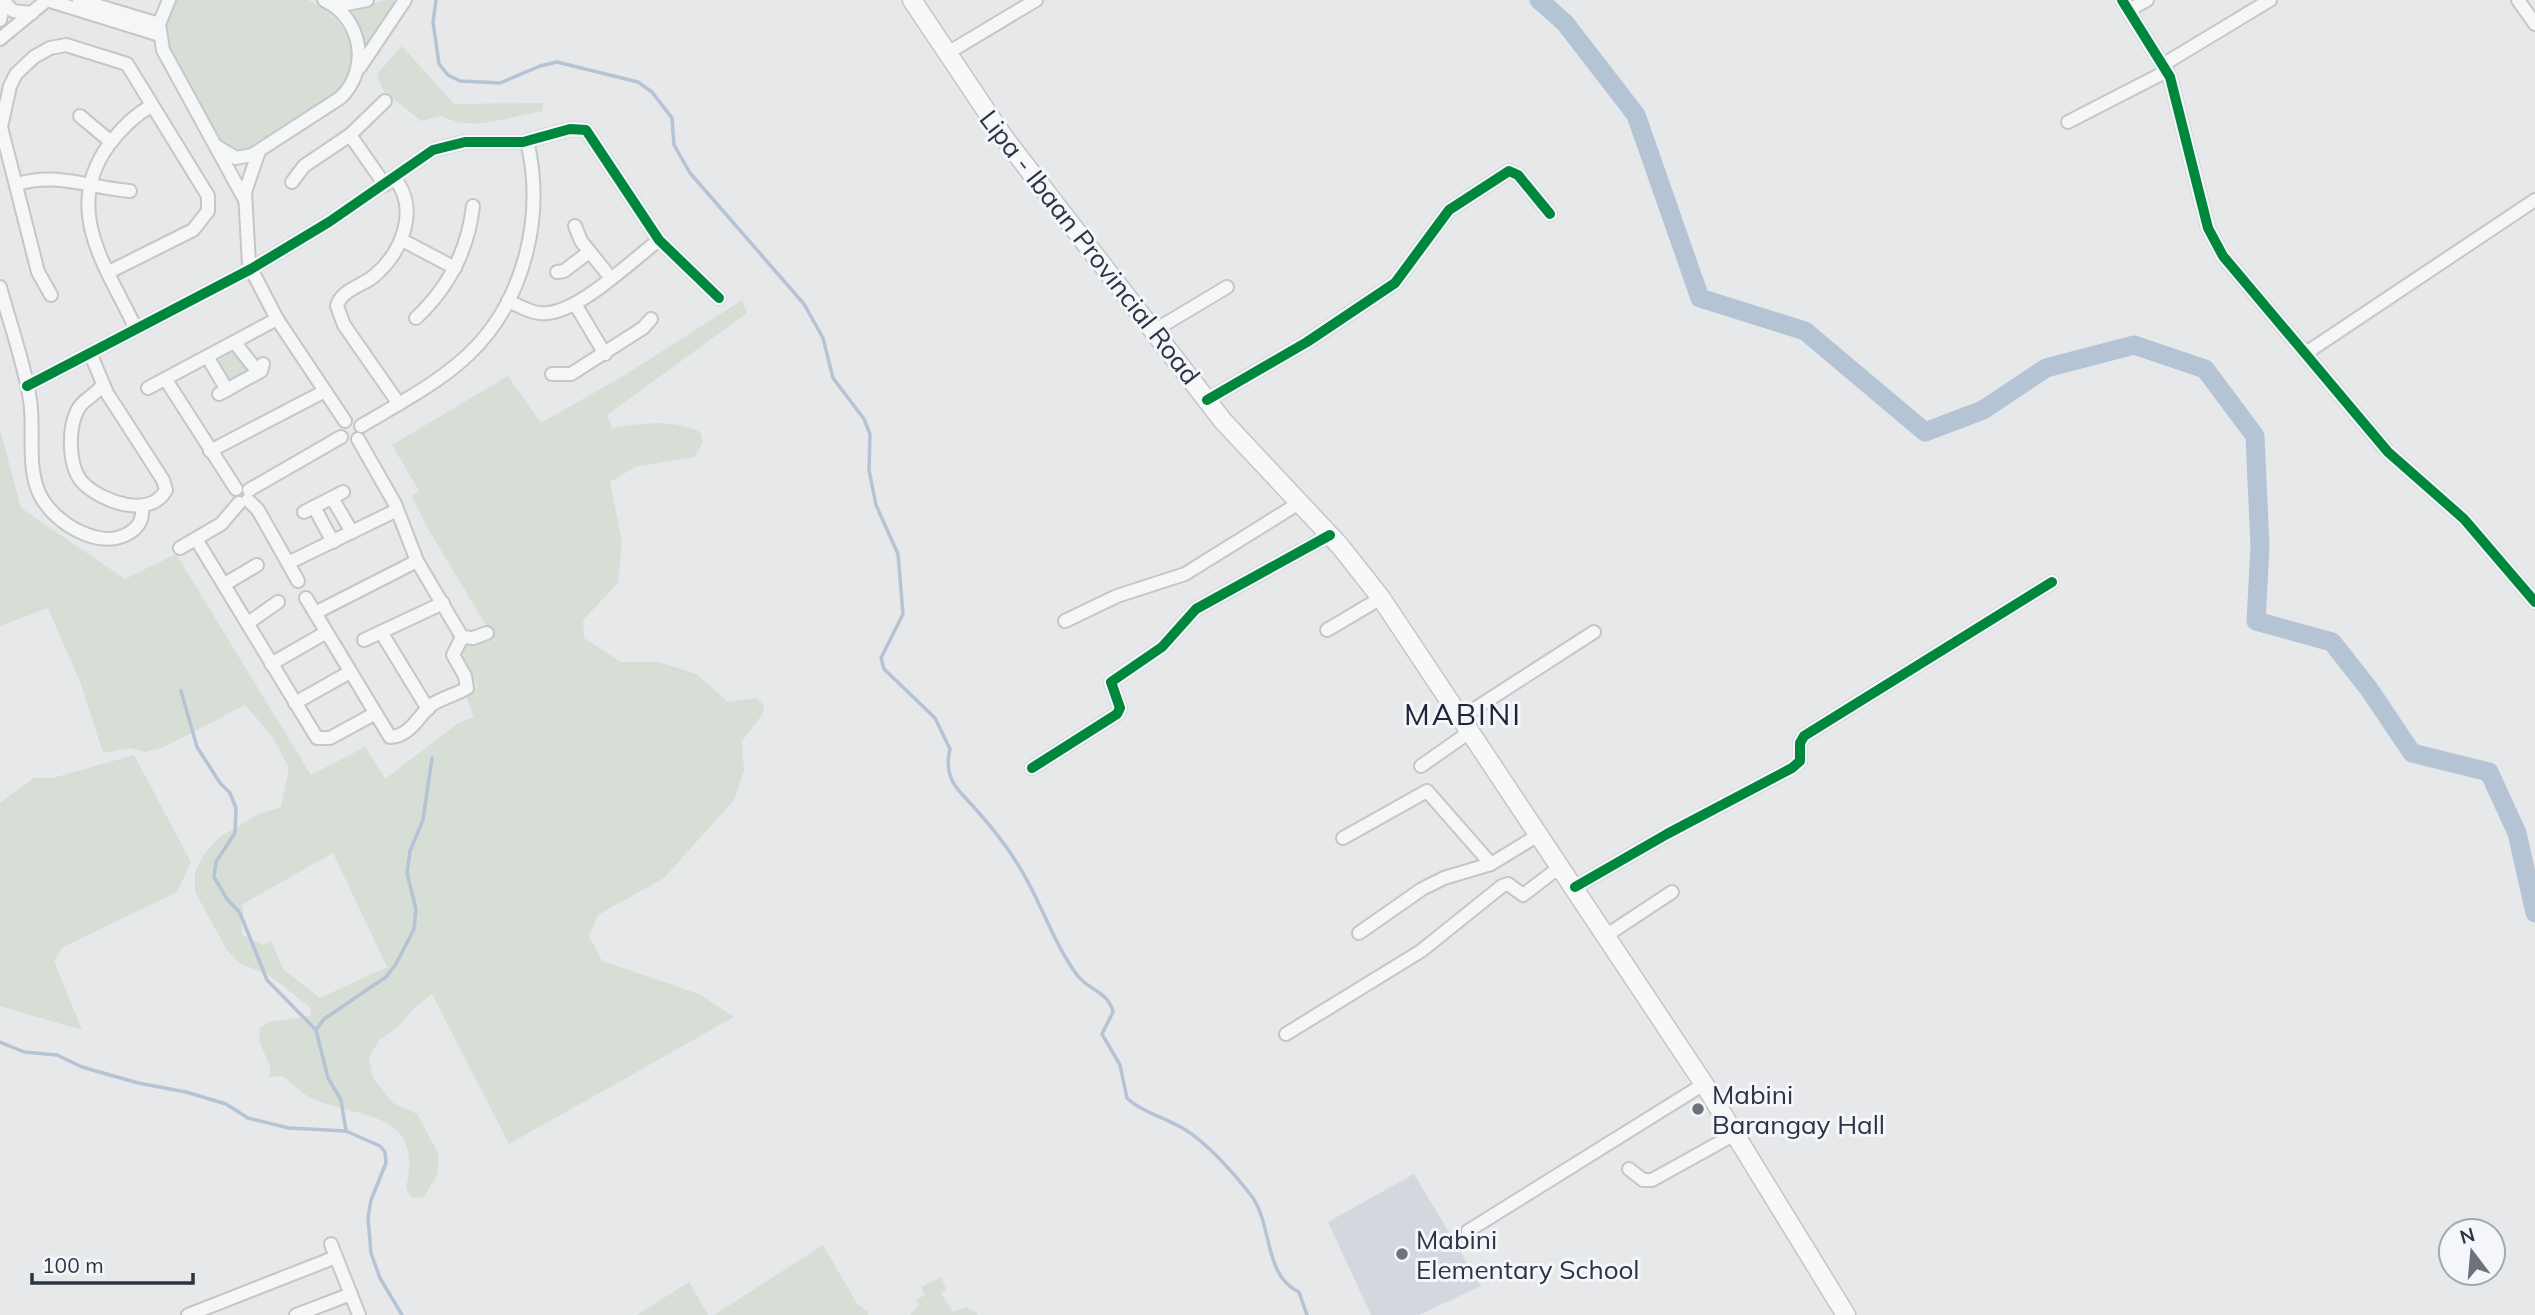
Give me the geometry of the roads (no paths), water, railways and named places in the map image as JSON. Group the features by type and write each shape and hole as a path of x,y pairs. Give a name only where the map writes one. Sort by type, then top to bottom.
{"main road":[{"name":"Lipa - Ibaan Provincial Road","path":"914,1 946,54 1004,139 1207,400 1261,465 1330,535 1381,598 1704,1084 1846,1315"}],"street":[{"path":"0,39 47,0 159,30"},
{"path":"79,0 159,30"},
{"path":"169,0 159,30 163,50 245,201"},
{"path":"326,1 347,4 367,0"},
{"path":"216,146 236,158 259,151 340,98 405,0"},
{"path":"946,54 1036,0"},
{"path":"2147,0 2126,5 2166,68 2208,228 2223,256 2388,452 2464,519 2535,602"},
{"path":"2068,122 2166,68 2270,0"},
{"path":"2518,0 2535,24"},
{"path":"0,20 4,1 18,13 32,13"},
{"path":"326,1 349,24 358,47 360,67"},
{"path":"51,295 38,272 18,184 2,136 2,111 16,74 43,52 66,45 123,61 208,196 208,211 193,230 109,272"},
{"path":"292,182 304,166 350,135 385,101"},
{"path":"136,329 90,226 88,186 92,171 111,142 128,122 150,106"},
{"path":"80,116 111,142"},
{"path":"27,386 92,355 251,269 441,146 465,142 527,141 570,129 586,130 659,240 719,298"},
{"path":"350,135 406,201 402,240 382,268 333,302 344,325 399,404"},
{"path":"341,438 349,442 467,356 508,301 524,262 534,215 535,184 527,141"},
{"path":"259,151 249,176 245,201 251,269 277,319 345,421"},
{"path":"1207,400 1307,342 1395,283 1449,211 1508,171 1518,175 1550,214"},
{"path":"18,184 54,178 88,186 130,191"},
{"path":"2306,353 2535,200"},
{"path":"416,318 438,294 455,268 469,232 473,206"},
{"path":"575,226 589,252 610,277"},
{"path":"402,240 455,268"},
{"path":"508,301 539,313 575,304 659,240"},
{"path":"557,272 564,271 589,252"},
{"path":"0,287 27,386 35,481 41,497 51,511 78,529 109,540 121,537 139,525 143,516 142,506"},
{"path":"1155,330 1227,287"},
{"path":"575,304 605,354"},
{"path":"148,388 277,319"},
{"path":"552,374 571,374 605,354 652,319"},
{"path":"208,358 223,392 261,368 235,343"},
{"path":"92,355 103,384 165,485 166,490 159,499 142,506 123,504 91,489 82,482 74,464 72,433 76,411 103,384"},
{"path":"166,380 210,451 243,495 258,510 298,581"},
{"path":"210,451 325,391"},
{"path":"341,438 340,426 345,421 354,420 397,510 417,561 463,637"},
{"path":"180,548 221,524 243,495 341,438"},
{"path":"333,542 309,509 338,495 352,532"},
{"path":"1065,621 1117,596 1185,574 1299,503"},
{"path":"288,563 397,510"},
{"path":"1032,768 1117,714 1120,708 1111,682 1162,646 1196,608 1330,535"},
{"path":"197,539 315,735 321,739 374,714"},
{"path":"315,613 417,561"},
{"path":"225,584 257,565"},
{"path":"1575,887 1667,834 1792,768 1800,761 1800,743 1804,736 2052,582"},
{"path":"306,598 374,714 386,733 393,737 421,719 428,709 468,687 453,655 463,637"},
{"path":"1327,630 1381,598"},
{"path":"248,624 278,602"},
{"path":"364,640 443,603"},
{"path":"382,632 428,709"},
{"path":"463,637 472,638 487,632"},
{"path":"1421,766 1466,724 1594,632"},
{"path":"271,664 325,633"},
{"path":"295,703 350,672"},
{"path":"1343,838 1427,791 1491,864"},
{"path":"1359,933 1422,889 1444,878 1491,864 1540,834"},
{"path":"1286,1034 1421,951 1502,886 1508,884 1523,895 1561,866"},
{"path":"1607,935 1672,892"},
{"path":"1468,1231 1704,1084"},
{"path":"1629,1169 1643,1180 1652,1180 1735,1134"},
{"path":"331,1244 359,1315"},
{"path":"188,1315 217,1310 336,1257"},
{"path":"296,1315 351,1294"}],"waterway":[{"path":"436,0 433,22 439,64 448,75 460,81 500,83 540,66 557,62 638,82 652,92 672,118 674,145 690,173 804,304 823,338 833,378 864,419 870,434 869,470 876,505 898,554 903,614 881,658 884,669 935,718 950,749 948,767 953,783 1014,859 1077,975 1103,995 1111,1005 1113,1012 1102,1034 1120,1065 1127,1098 1139,1107 1177,1125 1201,1142 1250,1194 1262,1219 1279,1274 1299,1292 1307,1315"},
{"path":"1539,0 1565,23 1636,115 1700,298 1805,331 1925,432 1983,410 2046,368 2134,345 2205,369 2255,436 2260,547 2256,621 2332,642 2369,689 2412,753 2489,772 2517,833 2535,913"},
{"path":"181,691 197,747 220,783 230,793 236,808 235,833 216,862 214,877 227,899 240,913 267,980 316,1030 328,1078 341,1100 346,1131"},
{"path":"316,1030 324,1019 386,977 414,929 416,909 407,873 410,851 423,820 432,758"},
{"path":"0,1042 24,1052 57,1055 82,1067 226,1104 248,1118 289,1128 346,1131 380,1146 385,1152 386,1163 371,1200 368,1218 371,1253 380,1278 402,1315"}],"place":[{"name":"Mabini Barangay Hall","path":"1698,1109"},
{"name":"Mabini Elementary School","path":"1402,1254"}],"district":[{"name":"MABINI","path":"1463,714"}]}
